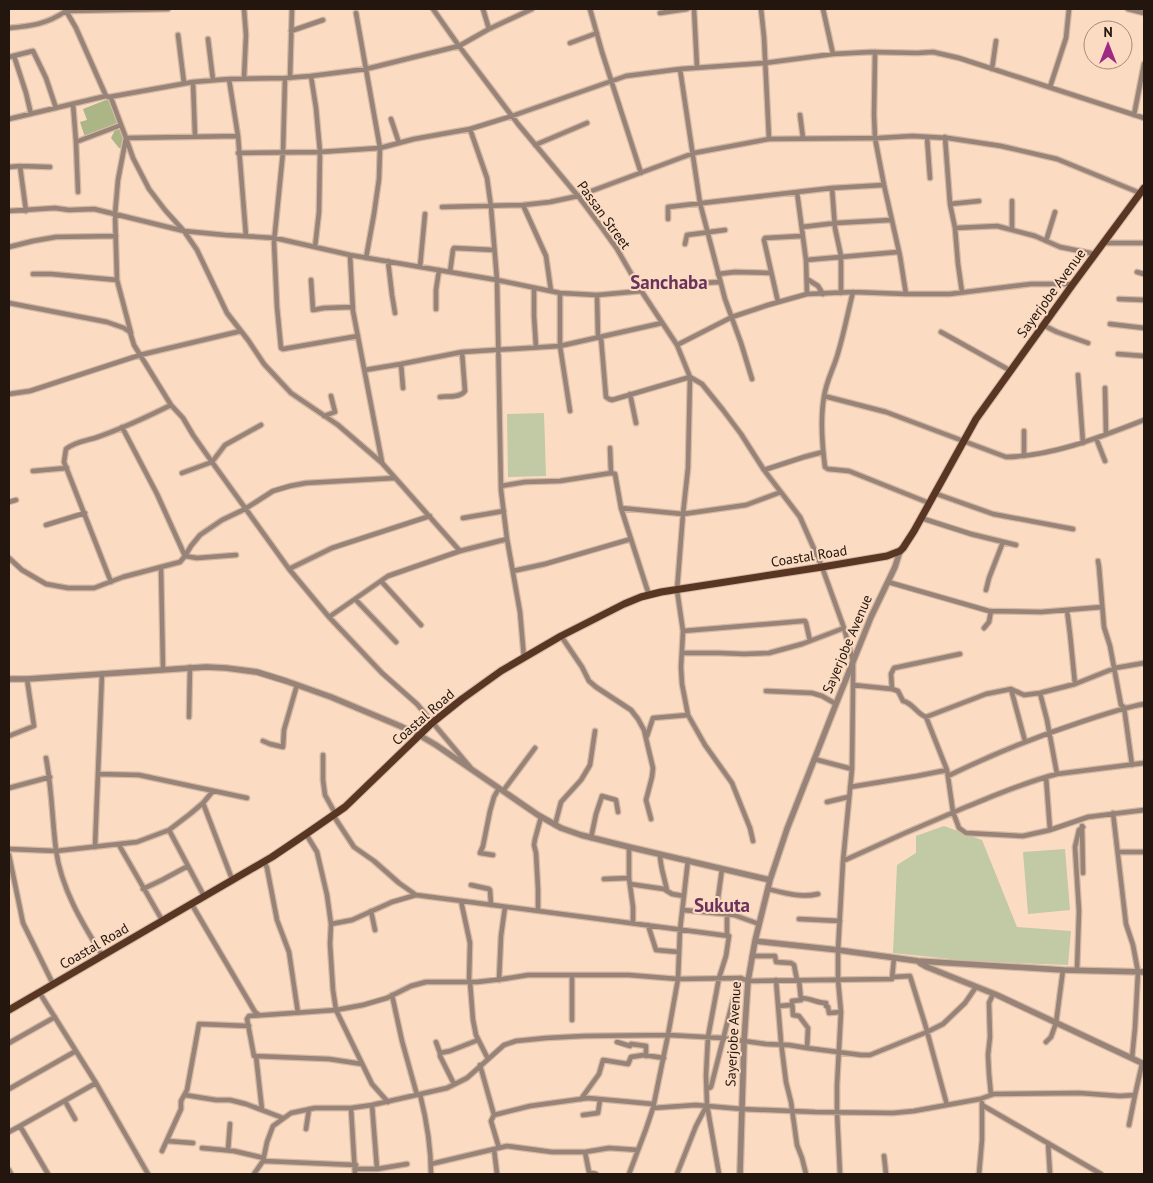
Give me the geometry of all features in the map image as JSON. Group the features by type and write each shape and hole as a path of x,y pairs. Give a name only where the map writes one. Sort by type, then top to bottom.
{"main road":[{"name":"Sayerjobe Avenue","path":"900,551 921,518 976,419 1142,190"},
{"name":"Coastal Road","path":"9,1010 264,861 306,834 344,807 432,723 478,687 501,671 561,636 641,596 886,556 900,551"}],"street":[{"path":"9,28 38,25 55,19 66,10 168,9"},
{"path":"244,9 246,35 244,78"},
{"path":"292,9 283,152 275,238 277,307 282,349 358,336"},
{"name":"Passan Street","path":"433,9 512,116 578,196 617,249 677,345 690,377"},
{"path":"9,119 106,96 184,83 244,78 288,78 366,69 459,46 489,29 483,9"},
{"path":"518,9 519,15"},
{"path":"474,37 532,9"},
{"path":"590,9 641,173"},
{"path":"660,13 687,9"},
{"path":"694,9 697,67"},
{"path":"761,9 769,139"},
{"path":"824,9 833,54"},
{"path":"1050,87 1066,38 1069,9"},
{"path":"1128,9 1142,11"},
{"path":"66,10 106,96 111,98 133,158 149,189 184,231 200,256 227,313 264,364 291,393 338,425 382,463 460,550"},
{"path":"356,13 380,148 379,179 366,258"},
{"path":"291,31 323,20"},
{"path":"570,43 597,33"},
{"path":"178,35 184,83"},
{"path":"208,40 213,80"},
{"path":"992,69 996,41"},
{"path":"31,114 26,93 11,57 33,50 46,78 56,108"},
{"path":"876,52 875,138 906,294"},
{"path":"238,153 320,152 380,148 414,139 470,129 626,76 697,67 765,63 833,54 876,52 933,52 959,58 1144,118"},
{"path":"1134,114 1144,64"},
{"path":"680,69 700,203 724,299 732,317 752,378"},
{"path":"311,76 320,152 319,212 315,247"},
{"path":"229,79 238,136 246,236"},
{"path":"193,82 195,136"},
{"path":"73,104 78,192"},
{"path":"800,115 803,138"},
{"path":"391,119 399,143"},
{"path":"535,145 587,124"},
{"path":"76,142 121,126"},
{"path":"470,129 490,189 497,280 501,486 507,539 520,612 524,658"},
{"path":"126,138 238,136"},
{"path":"927,137 930,178"},
{"path":"442,207 491,207 550,202 578,196 694,153 769,139 803,138 945,137 1010,147 1057,159 1142,190"},
{"path":"945,137 950,204 955,228 962,292"},
{"path":"126,138 118,180 116,214 117,280 134,344 140,355 171,404 183,418 193,435 289,569 329,617 382,673 417,704 474,772"},
{"path":"9,166 50,168"},
{"path":"20,166 26,211"},
{"path":"668,218 668,207 832,188 884,185"},
{"path":"832,188 841,256 840,293"},
{"path":"797,192 806,260 807,294"},
{"path":"950,204 979,201"},
{"path":"1012,202 1012,230"},
{"path":"523,205 546,256 550,291"},
{"path":"9,211 55,208 69,210 94,209 184,231 275,238 350,255 497,280 560,293 597,295 642,291"},
{"path":"1046,242 1055,212"},
{"path":"420,267 425,214"},
{"path":"802,227 892,220"},
{"path":"955,228 997,226 1035,236 1060,247 1095,254"},
{"path":"685,244 687,235 725,230"},
{"path":"9,247 46,238 116,236"},
{"path":"778,302 764,240 765,238 802,236"},
{"path":"1104,243 1144,242"},
{"path":"450,272 454,248 494,250"},
{"path":"806,260 898,252"},
{"path":"350,255 353,308 382,463"},
{"path":"388,261 396,313"},
{"path":"436,309 439,270"},
{"path":"718,274 735,272 771,273"},
{"path":"1137,272 1144,274"},
{"path":"33,274 117,280"},
{"path":"806,279 818,286 823,294"},
{"path":"311,280 313,310 353,308"},
{"path":"682,281 720,282"},
{"path":"677,345 732,317 807,294 853,292 950,294 1031,284 1073,284"},
{"path":"534,288 536,347"},
{"path":"853,292 838,355 830,372 824,396 822,423 825,467 849,471 929,503"},
{"path":"560,293 560,346 570,411"},
{"path":"597,295 599,338 606,397 612,400 690,377 702,384 741,434 764,470 800,517 822,567 844,628 853,661 853,684 852,769 843,861 838,950 841,1012 837,1112 840,1174"},
{"path":"1119,299 1144,300"},
{"path":"9,304 107,322 124,328 132,336"},
{"path":"365,370 462,352 560,346 662,323"},
{"path":"1110,324 1144,328"},
{"path":"1043,325 1088,343"},
{"path":"9,394 30,391 140,355 241,331"},
{"path":"940,332 1010,371"},
{"path":"440,397 459,395 465,391 462,352"},
{"path":"1118,354 1144,356"},
{"path":"401,364 403,388"},
{"path":"1078,375 1083,443"},
{"path":"690,377 688,468 678,590 683,630 682,684 688,715 705,745 732,783 750,828 753,841"},
{"path":"690,389 702,384"},
{"path":"1105,388 1106,434"},
{"path":"630,394 636,423"},
{"path":"324,416 336,412 331,396"},
{"path":"824,396 886,412 1006,457 1024,456 1083,443 1144,420"},
{"path":"111,582 64,462 66,449 72,444 95,438 144,418 171,404"},
{"path":"182,473 212,462 225,445 261,425"},
{"path":"122,427 157,494 185,556"},
{"path":"1024,431 1024,456"},
{"path":"1096,438 1105,461"},
{"path":"610,448 611,473"},
{"path":"764,470 823,452"},
{"path":"32,471 67,468"},
{"path":"501,486 526,482 560,481 611,473 615,475 621,508 649,595"},
{"path":"9,558 22,570 46,584 68,588 94,588 180,562 200,535 273,491 306,483 394,478"},
{"path":"621,508 683,514 746,505 781,492"},
{"path":"934,493 993,514 1073,529"},
{"path":"9,502 16,500"},
{"path":"463,518 504,511"},
{"path":"46,524 85,513"},
{"path":"289,569 332,548 430,516"},
{"path":"921,518 971,534 1016,545"},
{"path":"329,617 388,576 460,550 507,539"},
{"path":"513,572 631,539"},
{"path":"986,590 1003,542"},
{"name":"Sayerjobe Avenue","path":"740,1174 748,980 755,941 770,880 814,759 871,617 897,562 900,551"},
{"path":"185,556 197,558 236,555"},
{"path":"1098,561 1104,627 1115,668 1121,705 1124,707 1132,765"},
{"path":"161,568 163,669"},
{"path":"381,581 422,626"},
{"path":"888,582 991,610 1041,612 1102,607"},
{"path":"355,599 396,642"},
{"path":"984,628 988,622 991,610"},
{"path":"1067,610 1075,684"},
{"path":"683,630 802,621 806,624 810,641"},
{"path":"682,653 768,653 802,644 844,628"},
{"path":"561,636 589,680 596,687 631,710 644,730 653,768 646,800 651,819"},
{"path":"892,689 891,674 894,668 960,654"},
{"path":"853,684 898,691 903,701 907,702 920,715 926,717 986,694 1011,689 1024,695 1040,692 1075,684 1115,668 1144,662"},
{"path":"190,667 190,717"},
{"path":"9,679 190,667 226,668 257,672 331,697 420,735 541,817 556,825 591,838 770,880"},
{"path":"95,847 102,674"},
{"path":"9,736 34,726 27,679"},
{"path":"263,741 283,747 284,730 296,684"},
{"path":"1011,689 1024,741"},
{"path":"766,691 812,694 822,696 836,704"},
{"path":"1040,692 1047,720 1056,774"},
{"path":"948,776 1048,732 1124,707 1144,704"},
{"path":"646,738 653,718 688,715"},
{"path":"926,717 947,770 953,812 959,828 966,833 1023,836 1050,830 1088,817 1144,810"},
{"path":"556,825 561,802 581,780 590,765 595,731"},
{"path":"493,855 480,852 494,797 535,748"},
{"path":"323,755 325,795 354,847 416,895"},
{"path":"46,758 50,777 56,851 65,888 102,955"},
{"path":"814,759 852,769"},
{"path":"843,861 953,812 1046,776 1144,763"},
{"path":"850,787 947,770"},
{"path":"98,774 140,775 247,798"},
{"path":"1046,776 1050,830"},
{"path":"9,788 50,777"},
{"path":"9,849 56,851 137,842 169,830 190,814 212,791"},
{"path":"591,838 602,796 616,800 618,812"},
{"path":"827,802 848,797"},
{"path":"202,803 232,879"},
{"path":"1113,813 1126,924 1141,972 1132,1058"},
{"path":"538,910 534,838 541,817"},
{"path":"1082,820 1083,873"},
{"path":"1077,970 1079,911 1075,847 1079,830 1082,827"},
{"path":"169,830 204,896"},
{"path":"306,834 317,852 331,924 330,944 336,1010 372,1084 388,1102"},
{"path":"118,845 162,920"},
{"path":"629,847 629,878 633,923"},
{"path":"1118,852 1144,852"},
{"path":"660,854 660,863 667,891"},
{"path":"9,855 23,923 53,984"},
{"path":"629,1174 653,1106 664,1058 678,979 680,930 688,860"},
{"path":"264,861 267,868 276,920 289,952 298,1013"},
{"path":"143,889 188,866"},
{"path":"716,913 722,869"},
{"path":"604,879 629,878"},
{"path":"630,884 664,889 672,894 684,896"},
{"path":"471,885 490,890 491,905"},
{"path":"768,889 798,896 818,894"},
{"path":"331,924 352,920 392,902 416,895 648,924 727,936"},
{"path":"461,901 470,943 469,982 473,1020 476,1035 488,1059"},
{"path":"191,903 255,1012 260,1015"},
{"path":"499,980 501,936 505,907"},
{"path":"683,910 734,915 759,924"},
{"path":"371,911 375,930"},
{"path":"719,1174 707,1105 706,1085 708,1037 729,936 727,936 727,915"},
{"path":"800,919 840,921"},
{"path":"648,924 656,950 679,952"},
{"path":"755,941 918,961 1063,970 1141,972"},
{"path":"752,956 775,956 776,962 794,965 801,998"},
{"path":"893,977 894,958"},
{"path":"918,961 927,967 993,994 1143,1064 1129,1124"},
{"path":"1046,1042 1051,1037 1056,1024 1063,970"},
{"path":"262,1110 256,1056 254,1056 247,1019 249,1016 336,1010 363,1005 387,998 411,986 426,982 499,980 528,975 629,975 678,979 741,978 748,980 892,979 893,977 910,976 947,1105"},
{"path":"572,975 572,1020"},
{"path":"707,1089 711,1087 733,1000 741,978"},
{"path":"776,980 786,1082 797,1145 806,1174"},
{"path":"254,1174 263,1160 273,1126 290,1113 309,1109 372,1106 447,1088 467,1078 504,1045 523,1039 668,1035 723,1038 860,1055 870,1054 943,1024 966,1003 976,987"},
{"path":"40,992 96,1083 148,1174"},
{"path":"991,1095 988,1055 990,1036 988,1004 993,994"},
{"path":"392,996 402,1040 427,1121 431,1150 431,1174"},
{"path":"807,1048 808,1028 799,1016 793,1015 792,1001 809,998 826,1003 829,1012 841,1012"},
{"path":"778,1006 792,1005"},
{"path":"9,1043 55,1017"},
{"path":"162,1151 181,1110 181,1101 187,1090 199,1024 249,1026"},
{"path":"440,1054 478,1040"},
{"path":"436,1042 440,1056 454,1084"},
{"path":"617,1042 630,1046 631,1044 646,1046 646,1056"},
{"path":"9,1089 76,1051"},
{"path":"581,1100 599,1074 603,1060 628,1064 631,1057 644,1055 664,1058"},
{"path":"256,1056 330,1059 362,1064"},
{"path":"480,1066 494,1115 491,1120 497,1148 497,1174"},
{"path":"9,1132 96,1083"},
{"path":"494,1115 530,1106 588,1098 653,1106 696,1104 742,1109 893,1113 980,1099 994,1094 1079,1093 1120,1096 1135,1095"},
{"path":"184,1095 216,1100 230,1100 282,1118"},
{"path":"979,1174 982,1140 982,1105 980,1099"},
{"path":"582,1115 598,1113 600,1100"},
{"path":"65,1101 75,1119"},
{"path":"677,1174 696,1126 707,1105"},
{"path":"982,1105 1102,1174"},
{"path":"372,1106 377,1168"},
{"path":"351,1108 355,1169"},
{"path":"306,1129 309,1109"},
{"path":"228,1150 230,1124"},
{"path":"20,1126 48,1174"},
{"path":"167,1141 193,1143"},
{"path":"1048,1143 1050,1174"},
{"path":"431,1164 507,1146 552,1152 585,1152 609,1148 638,1150"},
{"path":"202,1148 241,1152 263,1160 355,1169 407,1164"},
{"path":"585,1152 589,1173 596,1174"},
{"path":"884,1156 886,1174"},
{"path":"9,1170 11,1174"}],"green space":[{"path":"111,98 126,138 125,149 119,148 111,138 115,130 112,127 85,137 80,122 87,120 83,109"},
{"path":"544,413 546,476 508,477 507,414"},
{"path":"944,826 982,840 1017,927 1071,931 1068,965 970,961 893,953 897,865 916,853 916,836"},
{"path":"1065,849 1070,910 1028,914 1023,852"}],"district":[{"name":"Sanchaba","path":"669,282"},
{"name":"Sukuta","path":"722,905"}]}
